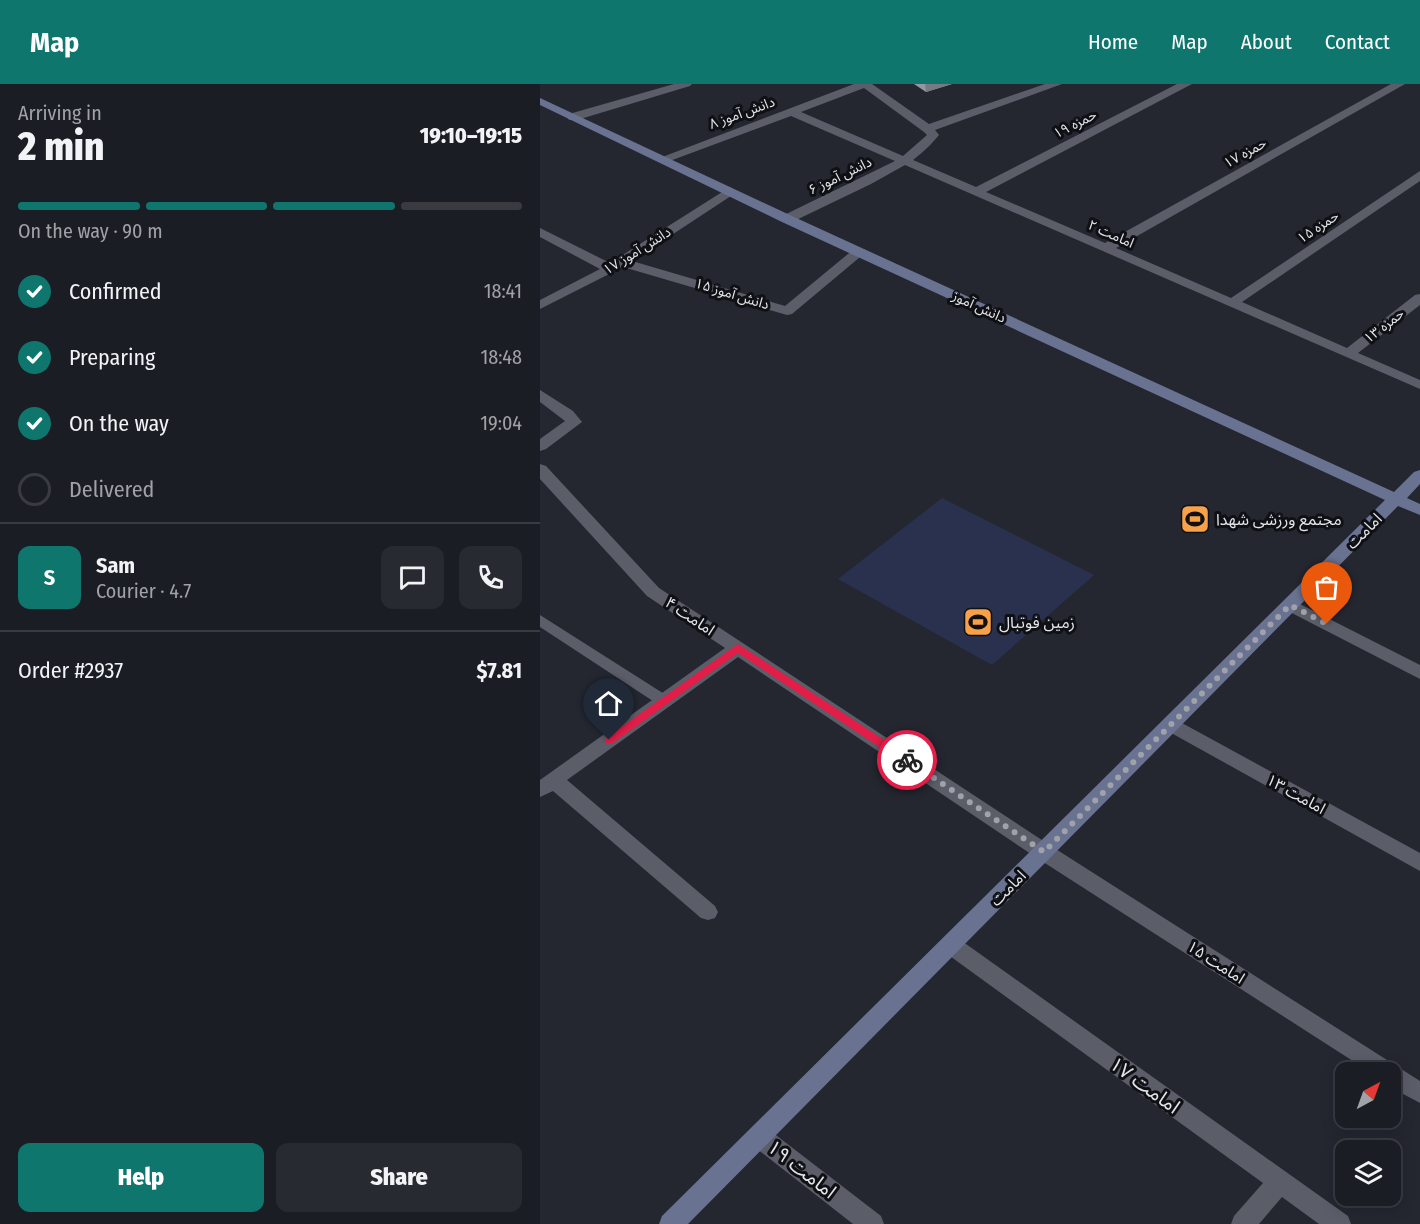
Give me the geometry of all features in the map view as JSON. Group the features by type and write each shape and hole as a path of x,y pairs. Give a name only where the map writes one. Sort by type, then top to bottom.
{"street":[{"path":"573,117 686,84"},
{"path":"865,84 928,129 1056,84"},
{"name":"دانش آموز ۸","path":"663,159 865,84"},
{"name":"حمزه ۱۹","path":"978,191 1186,84"},
{"name":"حمزه ۱۷","path":"1106,248 1399,84"},
{"name":"دانش آموز","path":"540,101 787,219 1420,510"},
{"name":"امامت ۲","path":"790,111 1420,385"},
{"name":"دانش آموز ۶","path":"787,219 907,160 931,140 933,135 928,129"},
{"name":"حمزه ۱۵","path":"1232,303 1420,175"},
{"name":"دانش آموز ۱۷","path":"540,305 616,265 730,191"},
{"path":"540,232 616,265"},
{"name":"دانش آموز ۱۵","path":"616,265 787,311 859,252"},
{"name":"حمزه ۱۳","path":"1348,354 1420,298"},
{"path":"540,395 568,414 574,422 540,446"},
{"name":"امامت ۴","path":"540,469 654,591 1044,852"},
{"name":"امامت","path":"671,1224 1420,475"},
{"path":"1290,605 1420,673"},
{"path":"708,912 547,785 738,648"},
{"name":"امامت ۱۳","path":"1171,724 1420,863"},
{"name":"امامت ۱۵","path":"1044,852 1372,1062"},
{"name":"امامت ۱۷","path":"951,945 1339,1224"},
{"name":"امامت ۱۵","path":"1401,1081 1420,1093"},
{"name":"امامت ۱۹","path":"760,1137 872,1224"},
{"path":"1243,1224 1280,1182"}],"lane":[{"path":"540,620 664,701"}],"shaded area":[{"name":"زمین فوتبال","path":"942,498 1094,575 992,665 838,579"}],"way so far":[{"path":"907,760 1044,852 1290,605 1327,624"}],"place":[{"name":"مجتمع ورزشی شهدا","path":"1195,519"},
{"name":"زمین فوتبال","path":"978,622"}],"route":[{"path":"609,740 738,648 907,760"}]}
